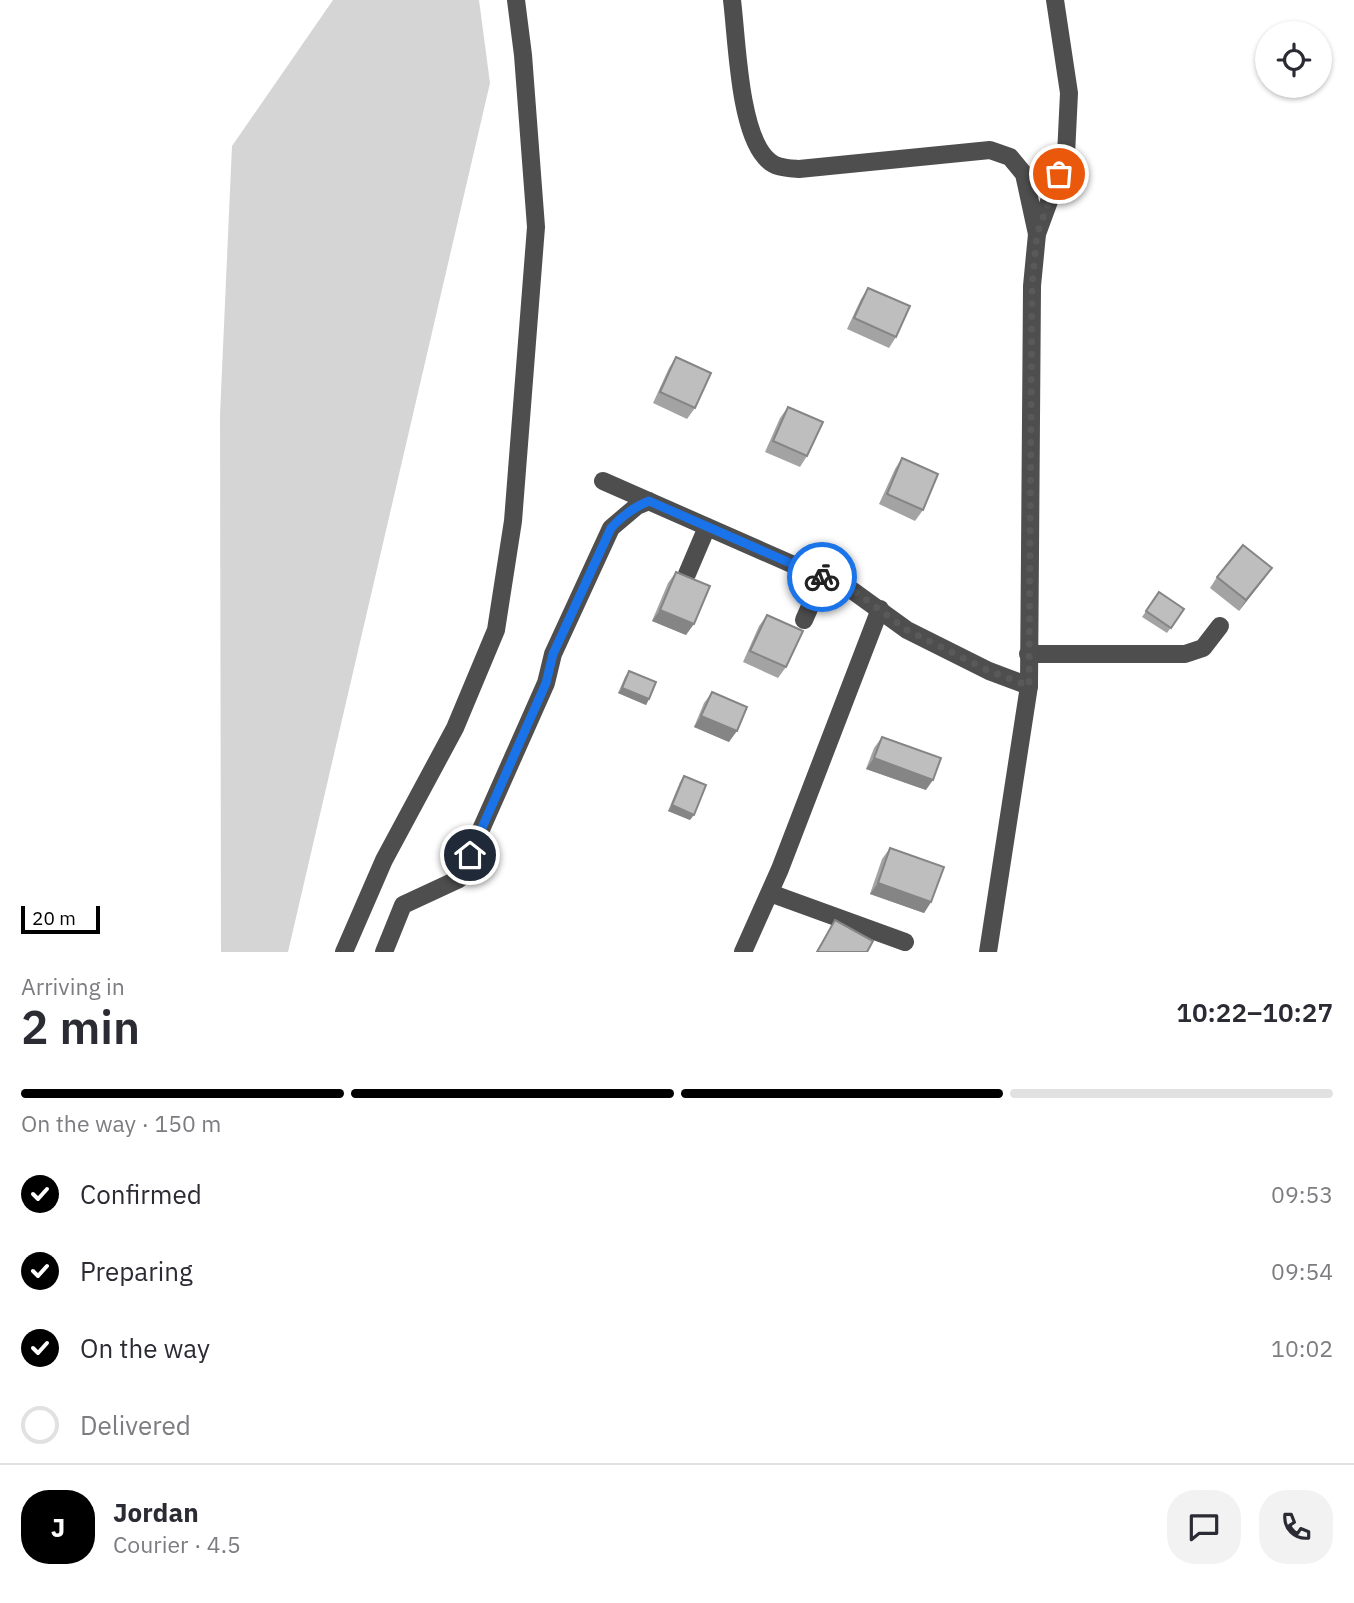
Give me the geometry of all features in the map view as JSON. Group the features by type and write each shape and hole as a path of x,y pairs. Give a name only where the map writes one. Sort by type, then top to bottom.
{"lane":[{"path":"344,952 384,860 455,728 496,630 513,521 536,227 523,55 516,0"},
{"path":"732,0 744,106 756,144 765,158 779,168 799,169 990,150 1010,157 1024,174 1037,234"},
{"path":"988,952 1029,686 1032,286 1037,234 1066,155 1069,93 1055,0"},
{"path":"603,481 853,590 907,630 989,671 1029,686"},
{"path":"384,952 404,905 459,879 546,683 553,654 611,528 637,506 649,501"},
{"path":"687,574 708,527"},
{"path":"804,620 823,577"},
{"path":"743,952 769,893 880,609"},
{"path":"1028,654 1185,654 1203,648 1220,626"},
{"path":"769,893 905,942"}],"shaded area":[{"path":"333,0 479,0 490,83 288,952 221,952 220,415 232,146"}],"building":[{"path":"868,288 910,306 896,337 854,318"},
{"path":"676,357 711,373 695,408 660,392"},
{"path":"788,407 823,422 807,456 773,441"},
{"path":"902,458 938,474 923,510 887,494"},
{"path":"1243,545 1272,568 1246,600 1217,577"},
{"path":"676,572 710,586 694,624 660,610"},
{"path":"1159,592 1184,609 1171,628 1146,611"},
{"path":"767,615 803,631 786,667 750,651"},
{"path":"629,671 656,682 649,699 622,688"},
{"path":"712,692 747,707 737,731 701,716"},
{"path":"882,737 941,758 933,780 874,758"},
{"path":"684,776 706,785 694,815 672,805"},
{"path":"890,848 944,867 931,902 878,883"},
{"path":"835,920 873,941 867,952 817,952"}],"way so far":[{"path":"822,577 853,590 907,630 989,671 1029,686 1032,286 1037,234 1059,174"}],"route":[{"path":"470,855 546,683 553,654 611,528 619,519 649,501 822,577"}]}
